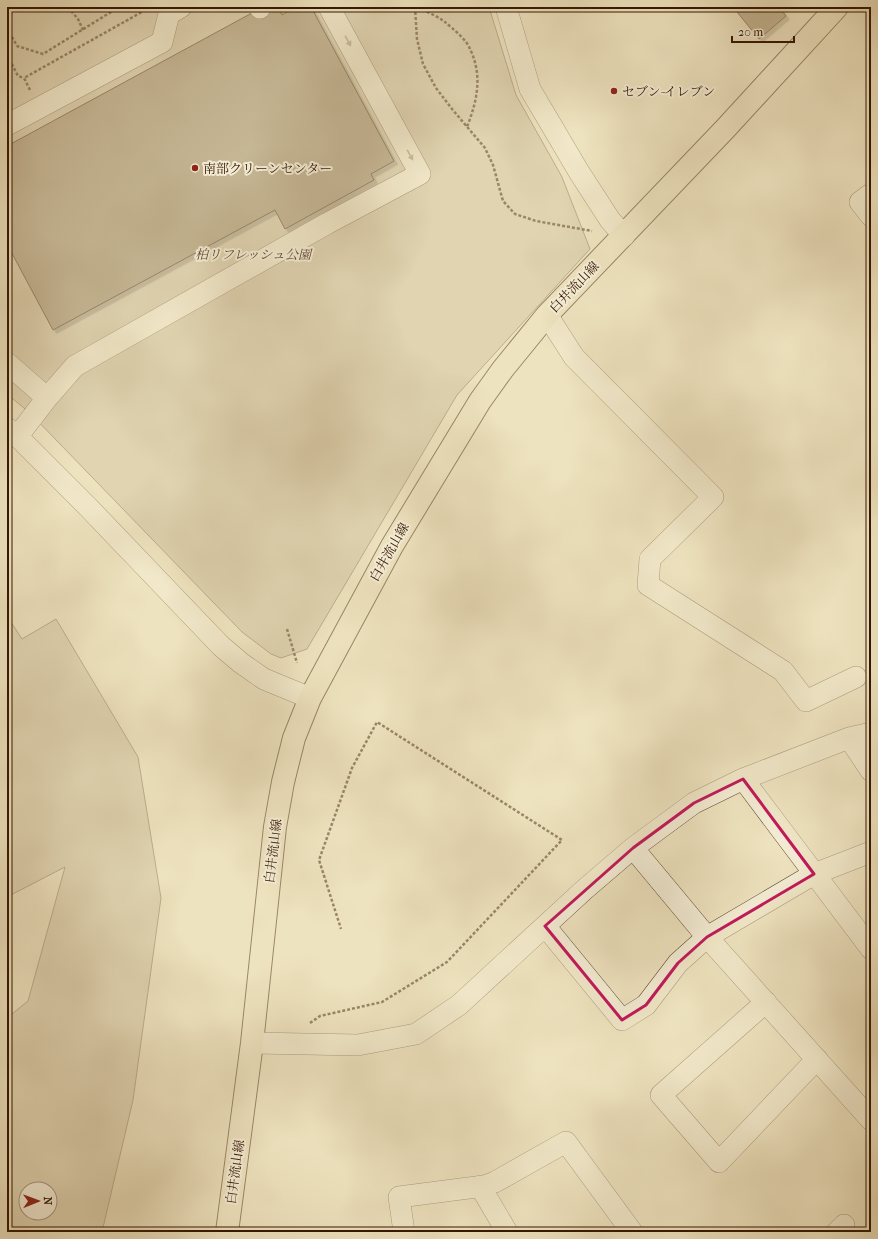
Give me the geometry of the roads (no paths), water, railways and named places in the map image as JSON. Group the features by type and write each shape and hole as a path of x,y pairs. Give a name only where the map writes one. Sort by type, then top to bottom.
{"main road":[{"name":"白井流山線","path":"227,1232 252,1043 275,827 283,782 294,738 310,698 392,546 480,401 547,315 725,129 837,7"}],"street":[{"path":"7,125 162,42 169,14 180,7"},
{"path":"310,698 264,678 240,663 221,646 88,507 12,432 47,398 75,366 322,226 420,174 329,7"},
{"path":"506,7 530,89 579,172 610,220 624,236"},
{"path":"871,194 860,202 871,216"},
{"path":"547,315 574,357 713,497 650,559 648,585 783,671 806,701 856,677"},
{"path":"7,363 47,398"},
{"path":"252,1043 358,1046 416,1034 459,1005 584,890 633,848 694,803 743,779 849,738 871,733"},
{"path":"849,738 871,771"},
{"path":"743,779 871,949"},
{"path":"633,848 707,937 871,1120"},
{"path":"545,926 622,1020 646,1005 678,963 707,937 814,874 871,852"},
{"path":"766,1002 661,1094 719,1162 817,1059"},
{"path":"404,1232 400,1197 480,1186 495,1182 566,1142 632,1232"},
{"path":"480,1186 507,1232"}],"place":[{"name":"セブン-イレブン","path":"614,91"},
{"name":"南部クリーンセンター","path":"195,168"}],"park label":[{"name":"柏リフレッシュ公園","path":"253,254"}]}
